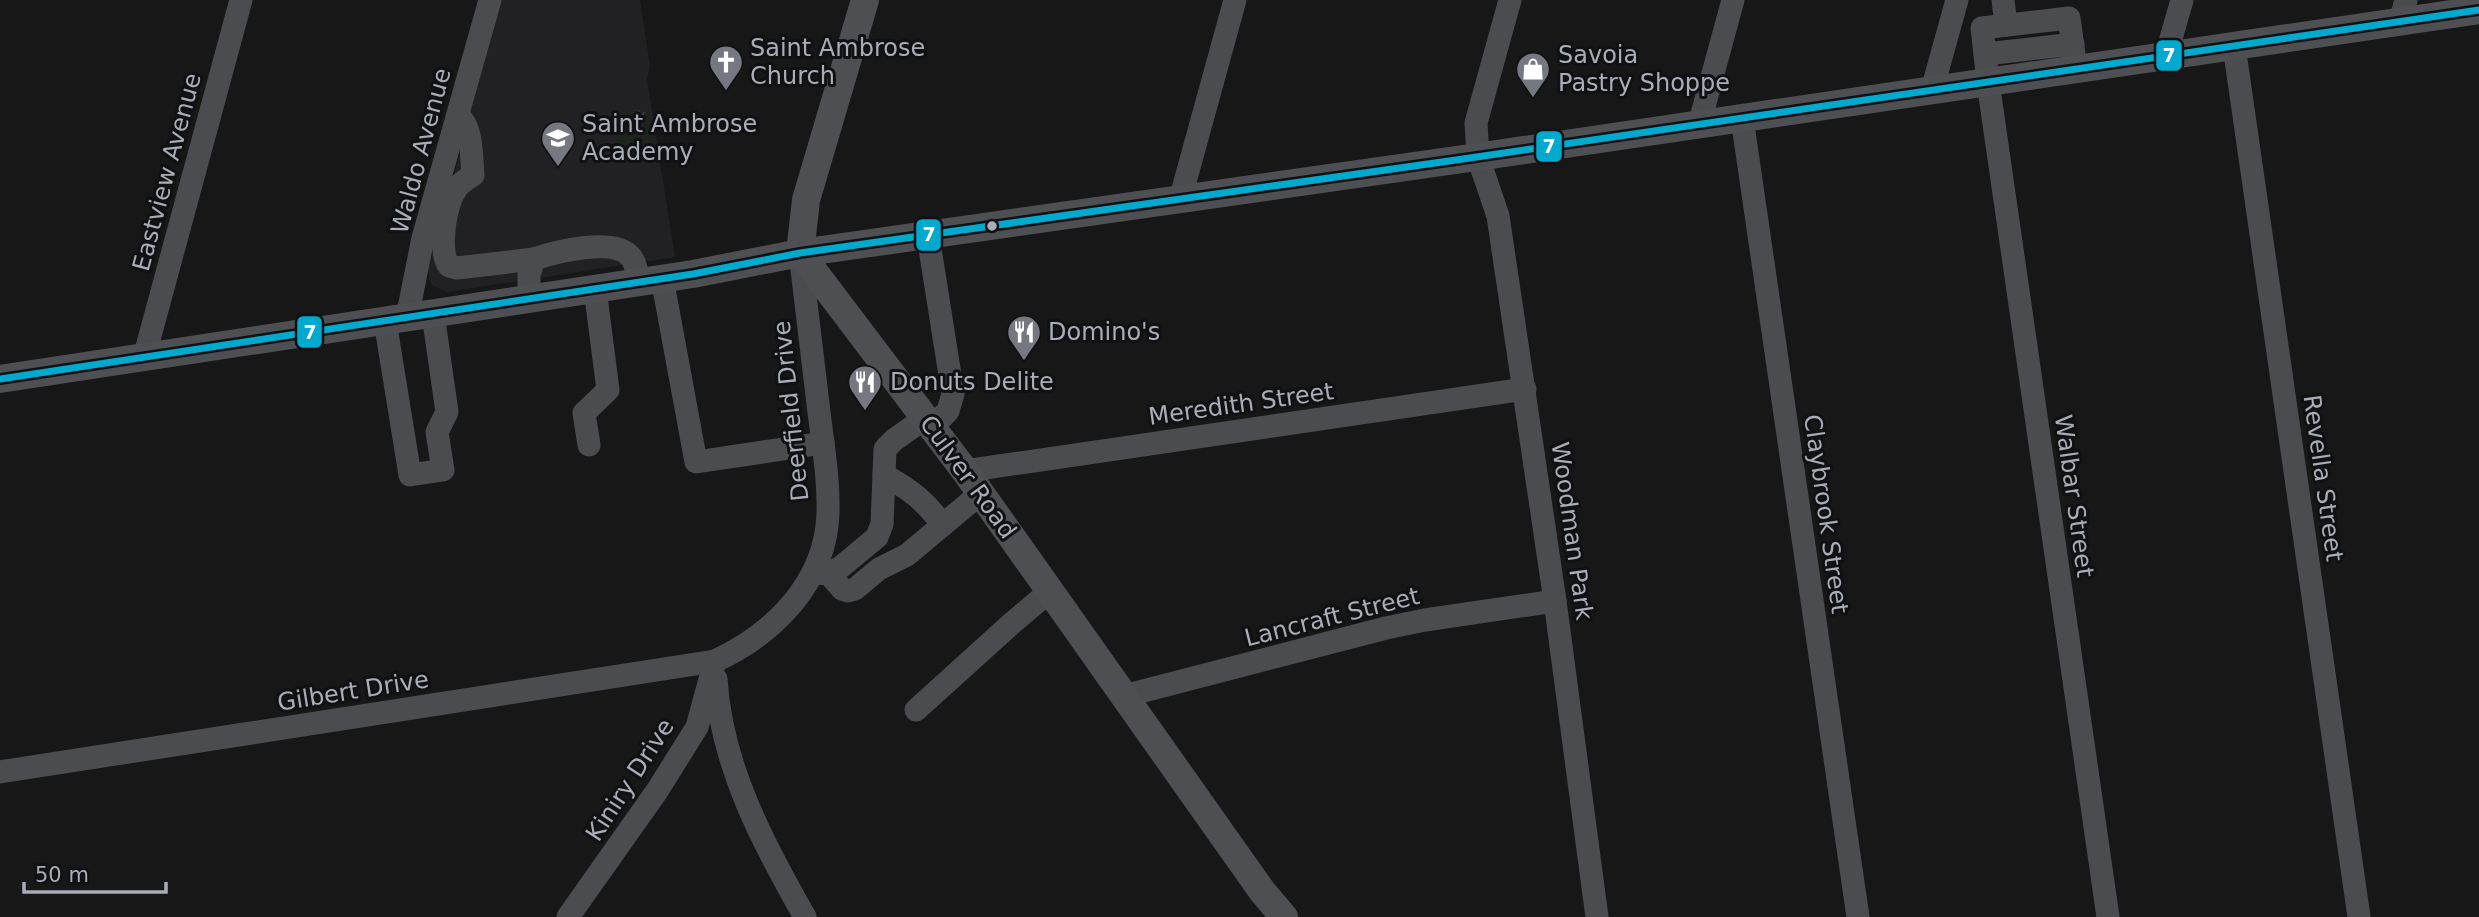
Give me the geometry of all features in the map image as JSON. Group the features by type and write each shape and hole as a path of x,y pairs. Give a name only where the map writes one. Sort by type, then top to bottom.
{"main road":[{"path":"800,253 809,188 865,0"},
{"path":"0,379 595,289 763,262 800,253 1988,82 2074,57 2166,56 2234,46 2403,11 2479,10"},
{"name":"Culver Road","path":"800,253 965,471 1262,891 1284,917"}],"street":[{"name":"Eastview Avenue","path":"144,358 241,0"},
{"name":"Waldo Avenue","path":"408,317 433,237 458,115 490,0"},
{"path":"1180,200 1235,0"},
{"name":"Woodman Park","path":"1510,0 1476,123 1478,157 1498,216 1555,601 1597,917"},
{"path":"1699,125 1733,0"},
{"path":"1932,90 1957,0"},
{"path":"1986,54 2074,57 2069,18 2006,25 2003,0"},
{"path":"2166,56 2182,0"},
{"name":"Walbar Street","path":"2006,25 1982,27 1988,82 2108,917"},
{"name":"Revella Street","path":"2234,46 2359,917"},
{"path":"458,115 465,122 468,133 473,175 457,185 433,237 449,266 457,268 534,259 551,253 609,247 623,251 632,257 651,280 692,437 696,462 822,443"},
{"name":"Claybrook Street","path":"1742,118 1858,917"},
{"path":"820,573 841,567 877,537 883,524 886,449 894,440 948,411 953,394 928,236"},
{"name":"Deerfield Drive","path":"715,661 762,635 820,573 828,515 828,490 800,253"},
{"path":"529,299 529,275 534,259"},
{"path":"589,445 584,413 608,390 595,289"},
{"path":"408,317 447,412 437,432 443,470 410,475 408,317"},
{"name":"Meredith Street","path":"965,471 1525,389"},
{"path":"884,475 913,491 943,525"},
{"path":"820,573 842,589 855,589 879,569 907,555 981,494"},
{"path":"916,710 1050,591"},
{"name":"Lancraft Street","path":"1124,696 1386,628 1555,601"},
{"path":"715,661 718,705 730,761 774,862 805,917"},
{"name":"Gilbert Drive","path":"0,772 715,661"},
{"name":"Kiniry Drive","path":"568,917 657,791 697,727 715,661"}],"shaded area":[{"name":"Saint Ambrose Academy","path":"501,0 640,0 650,66 647,79 675,257 447,292 432,285 429,280 429,267"}],"green space":[{"path":"646,108 653,154 618,160 613,127 630,111"}],"transit line":[{"name":"7","path":"0,379 693,274 800,253 2479,10"}],"place":[{"name":"Saint Ambrose Church","path":"726,92"},
{"name":"Savoia Pastry Shoppe","path":"1533,99"},
{"name":"Saint Ambrose Academy","path":"558,168"},
{"name":"Domino's","path":"1024,362"},
{"name":"Donuts Delite","path":"865,412"}]}
